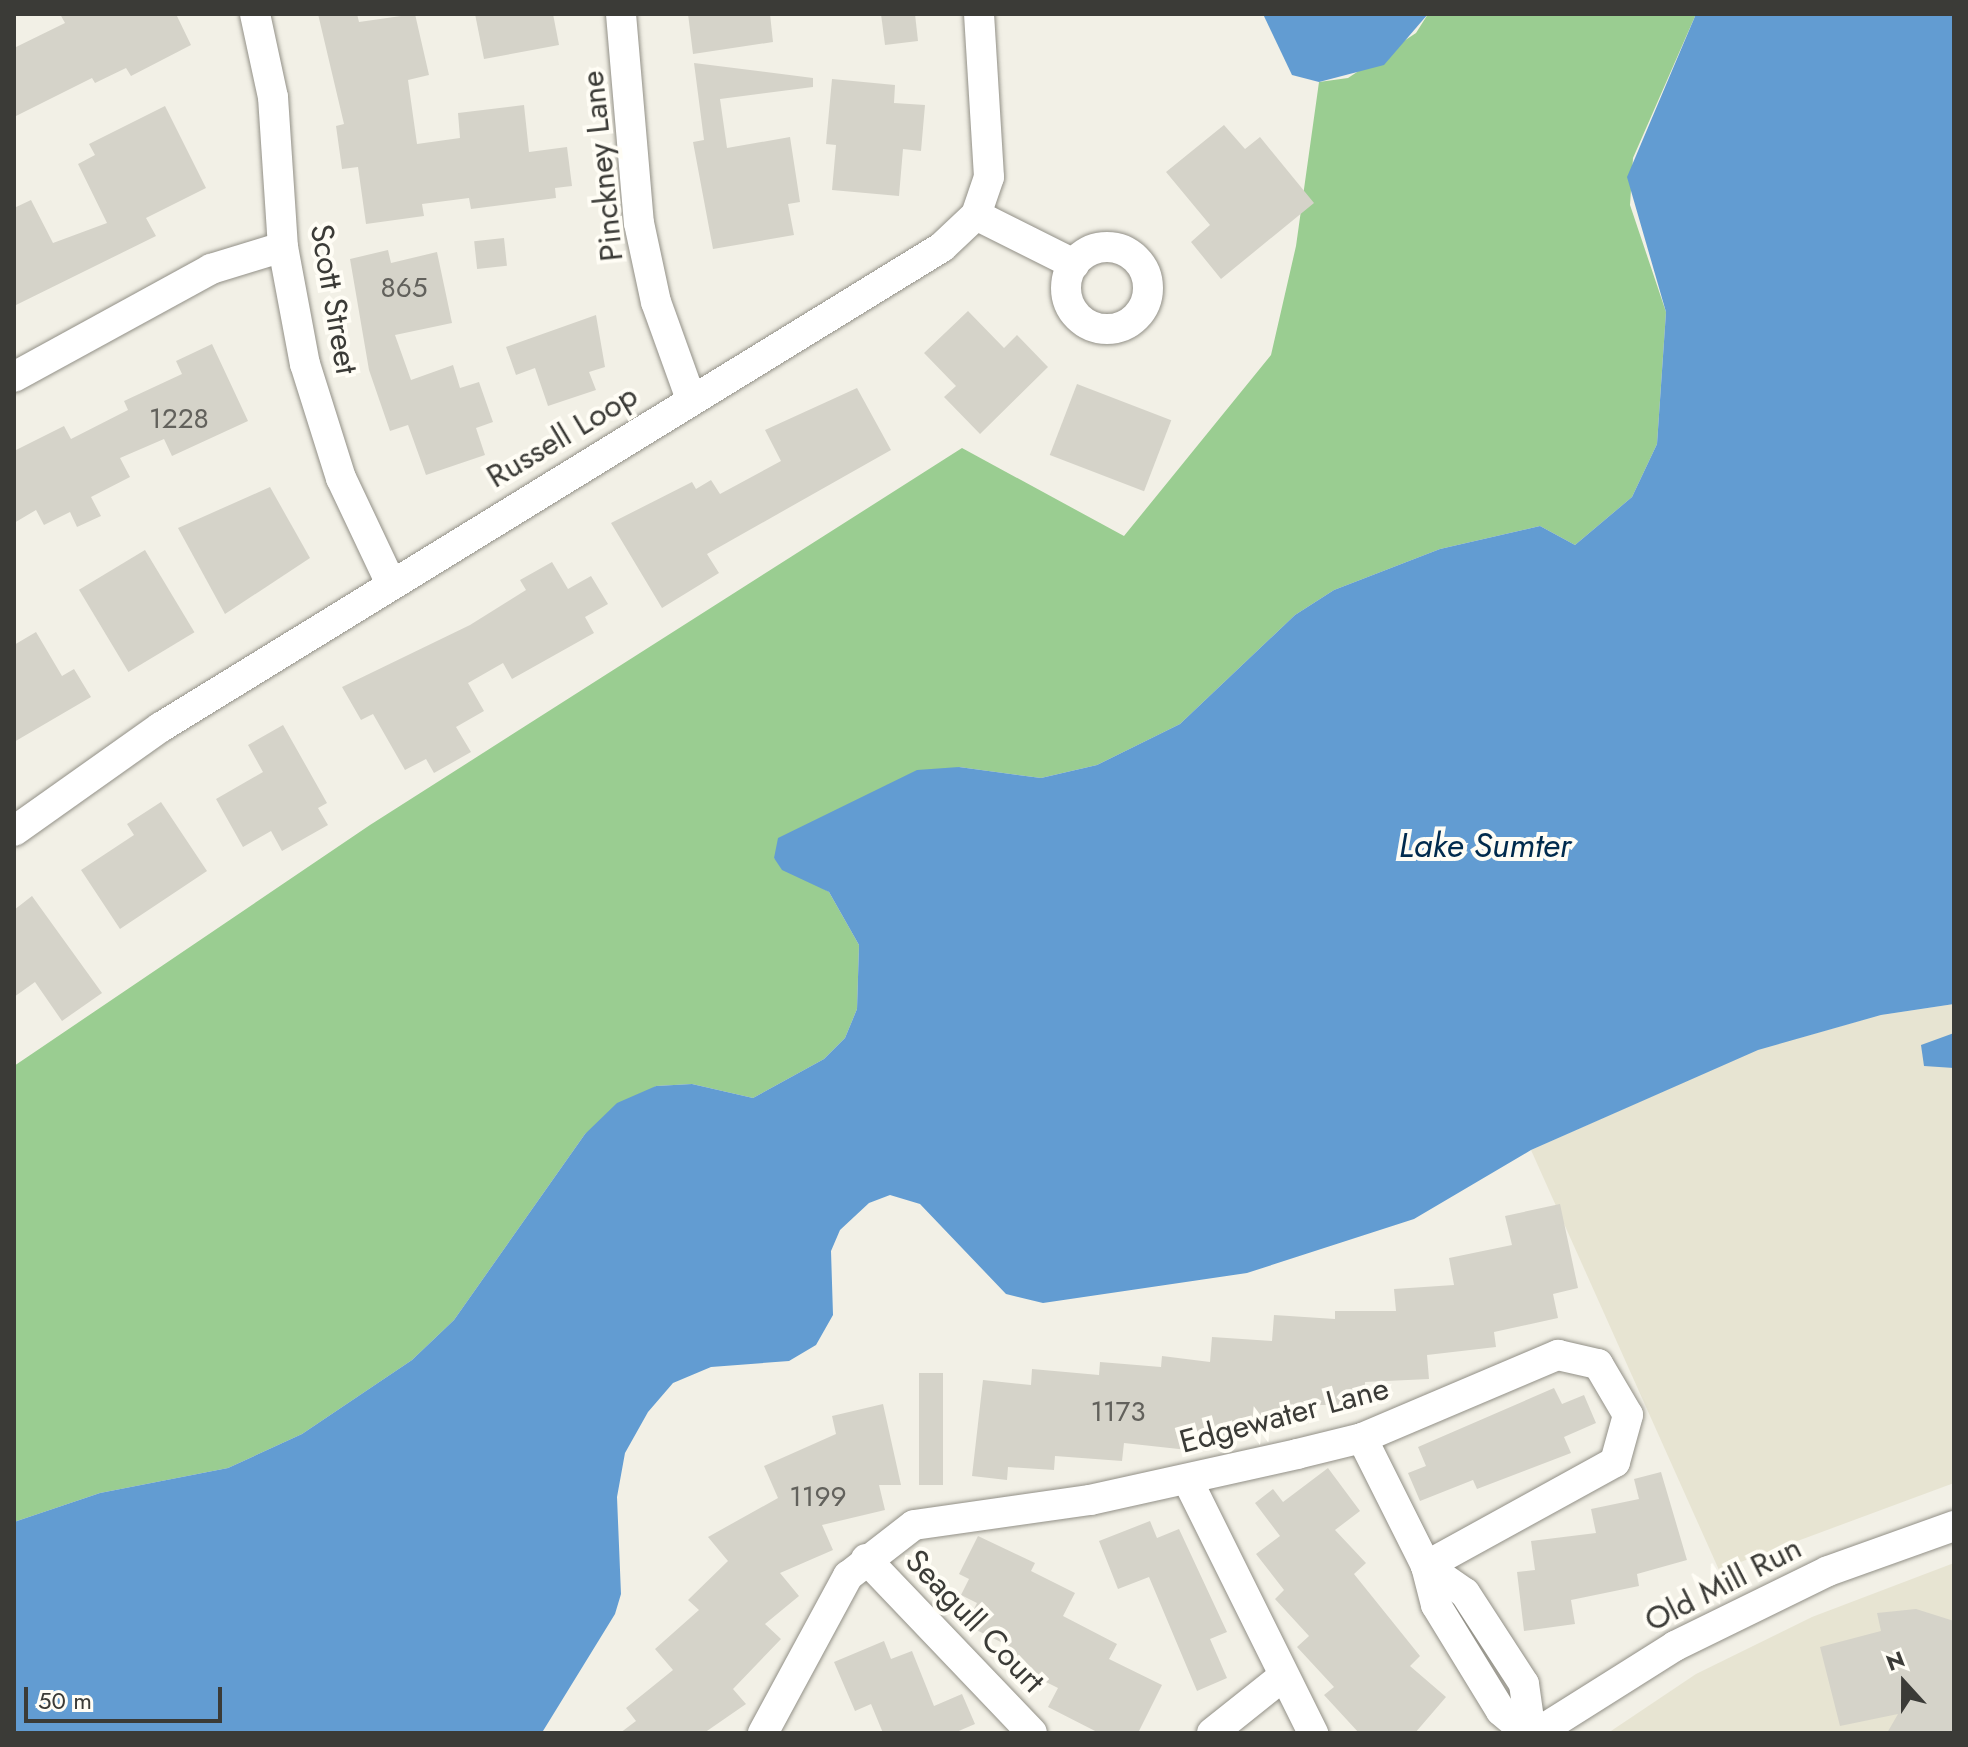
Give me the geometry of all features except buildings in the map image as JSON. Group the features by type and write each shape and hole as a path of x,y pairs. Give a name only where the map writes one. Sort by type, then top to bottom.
{"street":[{"name":"Scott Street","path":"255,14 273,97 283,247 319,411 391,584"},
{"name":"Pinckney Lane","path":"621,14 641,235 691,399"},
{"name":"Russell Loop","path":"14,831 127,749 942,247 976,215 989,177 979,14"},
{"path":"976,215 1074,264"},
{"path":"14,377 211,269 283,247"},
{"name":"Edgewater Lane","path":"763,1733 825,1611 866,1559 914,1525 955,1514 1090,1500 1362,1438 1558,1355 1598,1364 1613,1380 1628,1415 1615,1462 1426,1566"},
{"path":"1362,1438 1426,1566 1436,1605 1501,1711 1529,1733"},
{"path":"1187,1479 1281,1678 1313,1733"},
{"name":"Old Mill Run","path":"1537,1733 1689,1639 1828,1571 1954,1526"},
{"name":"Seagull Court","path":"866,1559 1032,1733"},
{"path":"1426,1566 1465,1593 1524,1684 1529,1733"},
{"path":"1472,1663 1499,1645"},
{"path":"1212,1733 1281,1678"}],"shaded area":[{"path":"1954,1004 1954,1483 1719,1570 1531,1150 1758,1049 1881,1015"},
{"path":"1954,1563 1954,1733 1608,1733 1696,1674 1812,1617"}],"green space":[{"path":"1428,14 1696,14 1633,158 1630,205 1666,312 1657,444 1632,497 1575,545 1540,526 1440,549 1334,590 1295,615 1180,724 1097,765 1041,778 959,767 774,858 829,892 859,945 857,1009 845,1038 824,1059 753,1098 692,1084 656,1086 585,1134 454,1320 412,1360 302,1434 228,1468 100,1493 14,1522 14,1066 370,825 962,448 1124,536 1271,355 1296,246 1319,82 1348,78 1416,33"}],"water":[{"path":"1263,14 1428,14 1384,65 1319,82 1292,75"},
{"name":"Lake Sumter","path":"1696,14 1954,14 1954,1004 1881,1015 1758,1050 1531,1150 1414,1219 1247,1273 1043,1303 1006,1294 920,1204 890,1195 869,1203 840,1230 831,1251 833,1315 816,1345 789,1361 711,1367 673,1383 648,1412 625,1453 617,1497 621,1594 615,1614 543,1731 14,1733 14,1522 100,1493 228,1468 302,1434 412,1360 454,1320 585,1134 617,1103 656,1086 692,1084 753,1098 824,1059 845,1038 857,1009 859,945 829,892 782,870 774,858 778,838 917,770 959,767 1041,778 1097,765 1180,724 1295,615 1334,590 1440,549 1540,526 1575,545 1632,497 1657,444 1666,312 1627,177"},
{"path":"1954,1033 1954,1068 1924,1066 1921,1045"}]}
